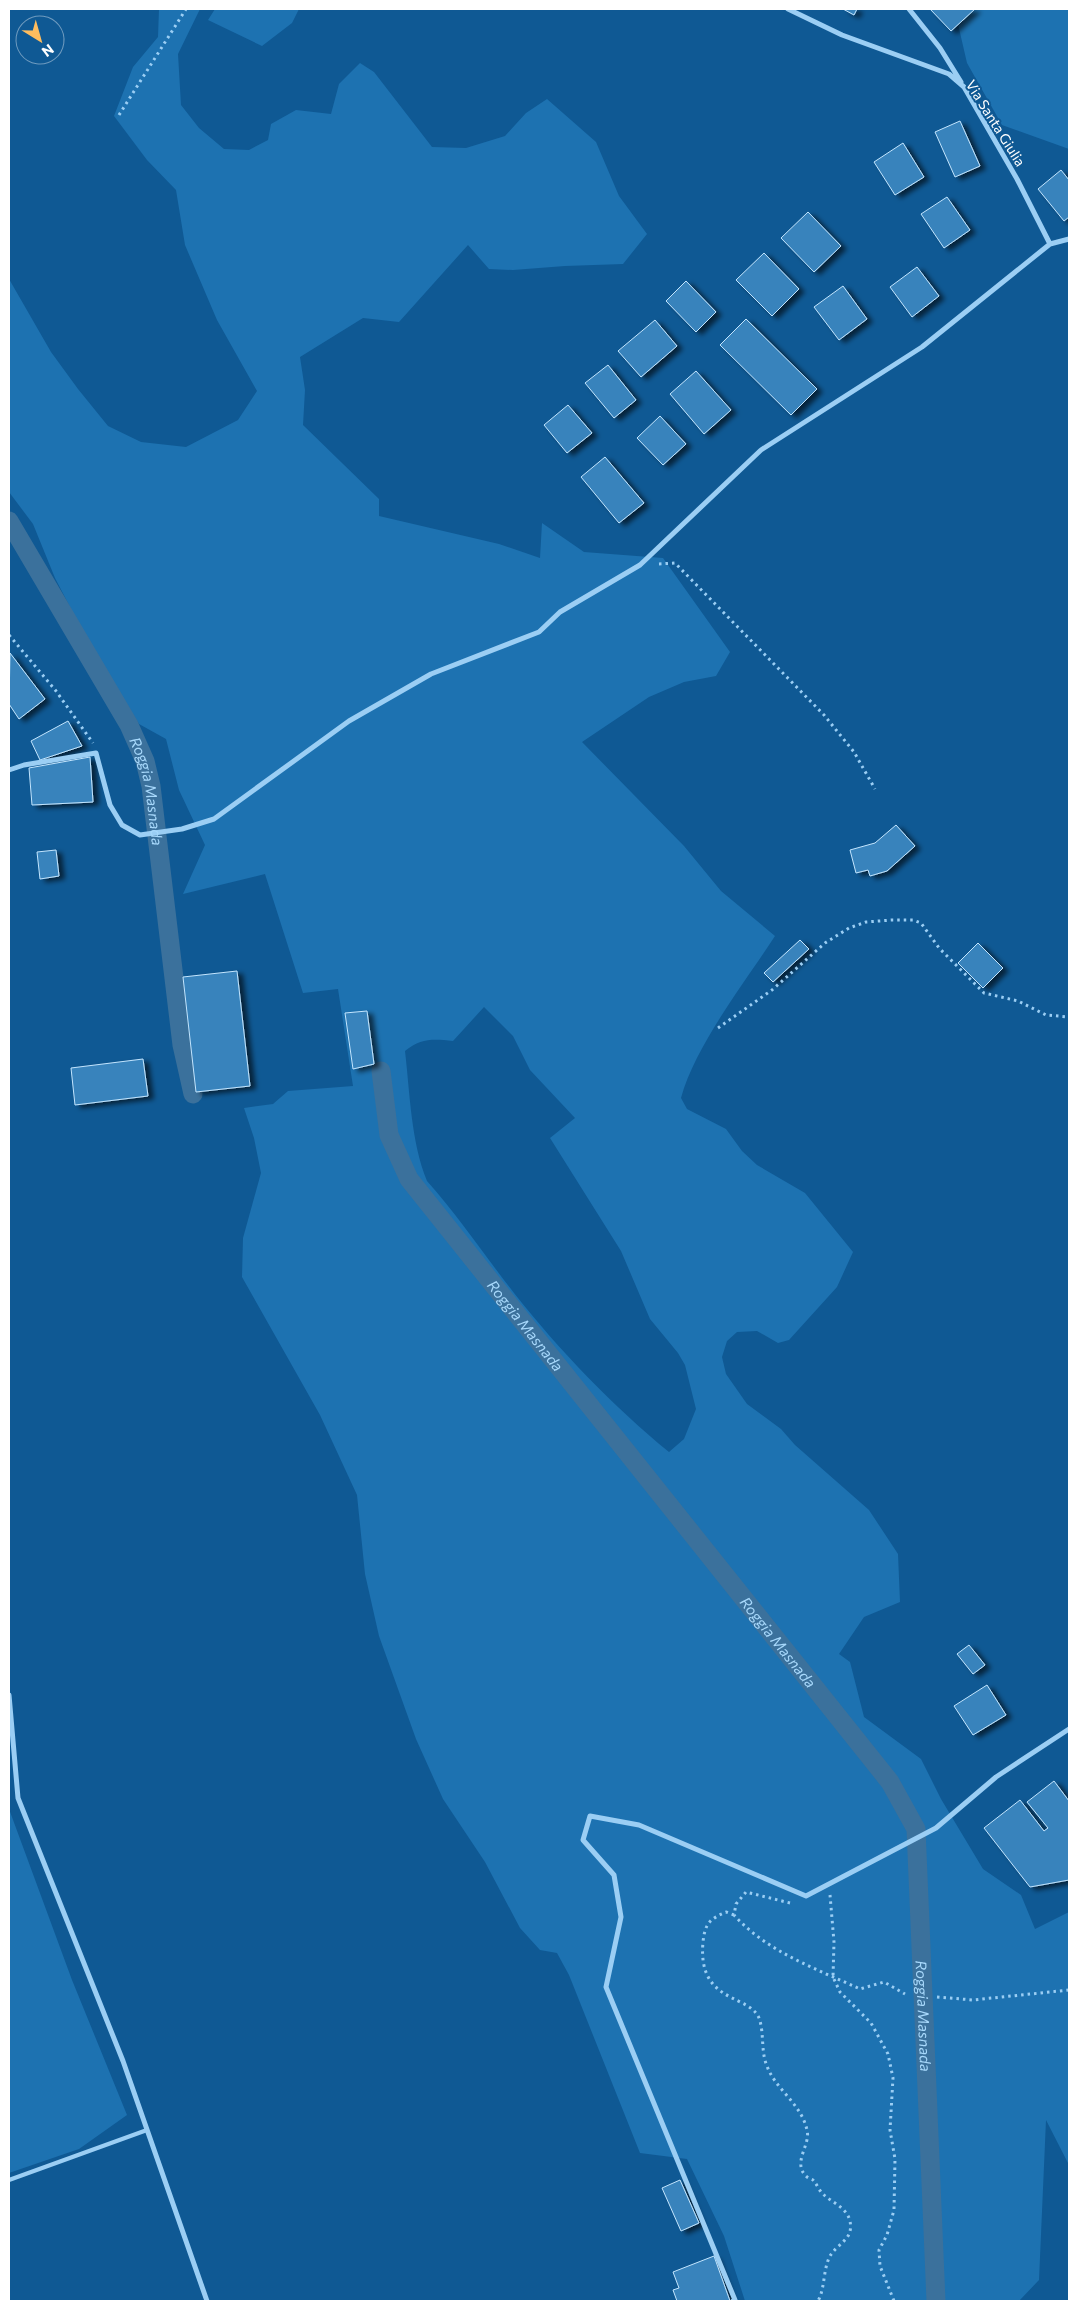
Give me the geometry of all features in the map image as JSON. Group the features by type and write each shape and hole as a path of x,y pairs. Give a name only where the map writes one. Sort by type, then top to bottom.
{"street":[{"name":"Via Santa Giulia","path":"788,9 842,36 949,74 964,87 1012,171 1050,244"},
{"path":"909,9 940,48 964,87"},
{"path":"9,770 24,765 96,753 110,805 122,825 140,836 182,830 214,819 357,717 431,674 539,632 560,612 640,565 761,450 922,347 1050,244 1069,239"},
{"path":"9,1696 18,1798 123,2061 208,2301"},
{"path":"733,2301 735,2300 606,1986 621,1917 614,1875 583,1840 590,1816 639,1826 806,1896 906,1845 942,1824 996,1777 1069,1729"}],"lane":[{"path":"9,2180 147,2130"}],"path":[{"path":"119,115 186,9"},
{"path":"640,565 675,563 824,715 854,752 875,789"},
{"path":"9,635 56,691 93,742 96,753"},
{"path":"718,1028 772,990 825,944 849,928 866,922 892,920 914,920 921,924 939,948 984,994 1018,1001 1046,1015 1069,1017"},
{"path":"829,1884 834,1942 833,1977 840,1992 871,2023 888,2054 893,2078 890,2130 895,2159 894,2210 887,2235 879,2250 880,2266 894,2301"},
{"path":"734,1915 736,1904 746,1892 791,1903"},
{"path":"818,2301 823,2292 829,2259 835,2248 845,2242 851,2234 850,2221 847,2212 823,2194 802,2169 801,2152 807,2140 808,2130 791,2098 775,2081 766,2066 760,2019 749,2007 719,1990 705,1972 702,1955 704,1931 712,1918 726,1912 734,1915 774,1949 833,1977 860,1989 884,1982 905,1994"},
{"path":"937,1997 973,2000 1069,1990"}],"shaded area":[{"path":"159,9 200,9 178,54 181,105 199,128 224,149 249,150 268,140 271,124 296,110 331,114 339,84 360,63 374,72 432,147 466,148 505,136 526,113 547,99 596,142 619,196 647,234 623,264 513,270 489,269 468,245 399,322 363,318 300,357 305,390 303,425 379,499 379,516 499,544 540,558 542,523 584,552 663,558 730,652 716,676 684,682 649,697 582,742 684,846 721,891 775,936 709,1036 697,1057 681,1098 687,1109 726,1129 742,1151 757,1165 805,1193 853,1252 837,1287 789,1340 778,1343 757,1331 737,1332 727,1341 722,1357 726,1374 747,1404 781,1429 795,1445 869,1510 898,1554 900,1602 864,1617 839,1654 850,1662 864,1717 921,1759 941,1799 983,1869 1021,1895 1035,1929 1069,1912 1069,2165 1046,2120 1039,2280 1019,2301 745,2301 724,2236 687,2159 640,2153 569,1975 557,1953 540,1950 520,1928 485,1862 443,1799 416,1739 379,1636 365,1574 357,1495 320,1415 242,1277 243,1238 261,1173 254,1138 244,1108 273,1104 288,1091 353,1086 338,989 303,993 265,874 183,894 205,845 179,790 166,739 139,724 84,634 55,578 33,524 9,492 9,279 51,352 78,389 108,426 141,442 186,447 238,420 257,391 217,320 185,245 176,190 147,160 114,116 133,67 158,37","holes":["484,1007 513,1036 530,1070 575,1118 550,1138 621,1251 650,1319 678,1353 685,1365 696,1409 684,1439 669,1452 607,1397 549,1335 427,1181 414,1134 405,1051 416,1044 428,1040 453,1041"]},
{"path":"215,9 299,9 292,23 262,46 208,20"},
{"path":"975,9 1069,9 1069,149 1002,125 967,63 958,24"},
{"path":"9,1809 72,1980 127,2115 79,2149 9,2173"}],"building":[{"path":"843,9 857,9 854,15"},
{"path":"930,9 975,9 951,31"},
{"path":"960,121 980,166 955,177 935,132"},
{"path":"903,143 924,177 895,195 874,162"},
{"path":"1061,170 1069,180 1069,217 1064,221 1038,189"},
{"path":"947,197 970,230 944,248 921,214"},
{"path":"808,212 841,246 814,272 781,238"},
{"path":"764,253 799,289 772,316 736,280"},
{"path":"917,267 939,296 912,317 890,287"},
{"path":"686,281 716,312 696,332 666,301"},
{"path":"843,286 867,319 839,340 814,307"},
{"path":"746,319 817,389 791,415 720,345"},
{"path":"655,320 677,346 641,377 618,351"},
{"path":"608,365 636,400 614,418 585,383"},
{"path":"696,371 731,410 704,434 670,394"},
{"path":"568,405 592,433 567,453 544,425"},
{"path":"660,416 686,444 663,465 637,438"},
{"path":"605,457 644,503 619,523 581,477"},
{"path":"10,653 45,699 19,719 9,704"},
{"path":"68,721 82,746 40,760 31,741"},
{"path":"90,757 93,802 32,805 29,768"},
{"path":"896,825 915,846 887,871 870,876 868,870 856,873 850,850 875,843"},
{"path":"56,850 59,876 40,879 37,852"},
{"path":"800,940 809,949 773,982 764,973"},
{"path":"978,943 1003,968 983,988 958,963"},
{"path":"237,971 250,1086 196,1092 183,977"},
{"path":"367,1011 374,1064 353,1069 345,1013"},
{"path":"143,1059 148,1096 75,1105 71,1068"},
{"path":"969,1645 985,1665 973,1674 957,1654"},
{"path":"987,1685 1006,1715 973,1735 954,1706"},
{"path":"1054,1781 1069,1801 1069,1880 1030,1887 984,1828 1020,1800 1044,1831 1048,1828 1027,1802"},
{"path":"680,2180 699,2223 681,2231 662,2188"},
{"path":"714,2256 730,2301 677,2301 673,2290 679,2288 673,2272"}],"waterway":[{"name":"Roggia Masnada","path":"9,521 129,725 145,761 151,786 182,1045 193,1094"},
{"name":"Roggia Masnada","path":"381,1071 389,1135 409,1179 890,1782 916,1829 936,2301"}]}
